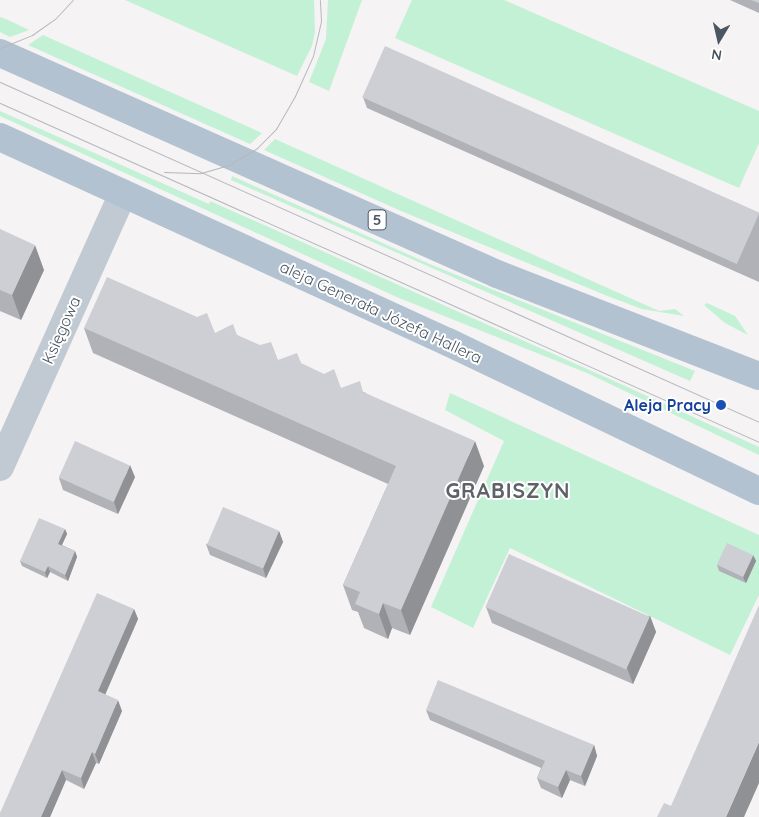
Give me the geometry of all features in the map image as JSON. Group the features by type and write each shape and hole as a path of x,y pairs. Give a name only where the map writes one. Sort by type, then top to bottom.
{"main road":[{"name":"5","path":"0,54 497,274 759,376"},
{"name":"aleja Generała Józefa Hallera","path":"0,137 448,342 759,491"}],"street":[{"name":"Księgowa","path":"0,467 123,193"}],"green space":[{"path":"125,0 314,0 315,32 312,46 297,76"},
{"path":"328,0 362,0 329,91 309,82 326,39"},
{"path":"412,0 504,0 759,111 759,143 739,188 395,38"},
{"path":"0,17 29,30 10,37 0,32"},
{"path":"43,35 262,133 250,144 28,45"},
{"path":"0,111 209,204 210,201 623,385 759,447 759,455 587,373 399,298 0,116"},
{"path":"275,139 659,311 675,309 684,316 642,309 401,211 264,150"},
{"path":"232,176 432,265 695,371 690,381 231,180"},
{"path":"707,303 735,316 748,335 725,323 704,305"},
{"path":"450,393 759,535 759,595 730,655 510,548 473,628 431,607 504,441 445,410"}],"building":[{"path":"385,46 759,213 737,264 362,97"},
{"path":"0,229 35,245 12,295 0,290"},
{"path":"107,277 197,317 207,313 215,333 233,324 237,335 260,345 271,342 278,360 297,353 301,363 324,374 334,369 341,388 360,381 363,392 475,441 401,610 383,603 379,614 355,604 360,592 343,585 396,466 84,328"},
{"path":"75,441 130,465 114,502 59,478"},
{"path":"223,507 279,531 263,569 207,545"},
{"path":"39,518 65,529 58,544 75,551 65,575 48,566 45,572 20,561"},
{"path":"727,543 753,555 743,577 717,565"},
{"path":"509,554 650,617 626,670 485,607"},
{"path":"97,593 134,609 98,691 118,700 95,754 92,752 81,778 62,770 41,817 0,817 0,813"},
{"path":"759,605 759,742 726,817 657,817 664,803 671,806"},
{"path":"438,680 594,745 581,776 566,770 558,787 537,778 545,761 426,710"}],"tram line":[{"path":"0,48 32,35 55,19 73,0"},
{"path":"164,172 201,173 229,165 257,148 276,129 295,96 313,56 321,21 320,0"},
{"path":"0,82 759,422"},
{"path":"0,103 759,442"}],"place":[{"name":"Aleja Pracy","path":"721,405"}],"district":[{"name":"GRABISZYN","path":"508,490"}]}
